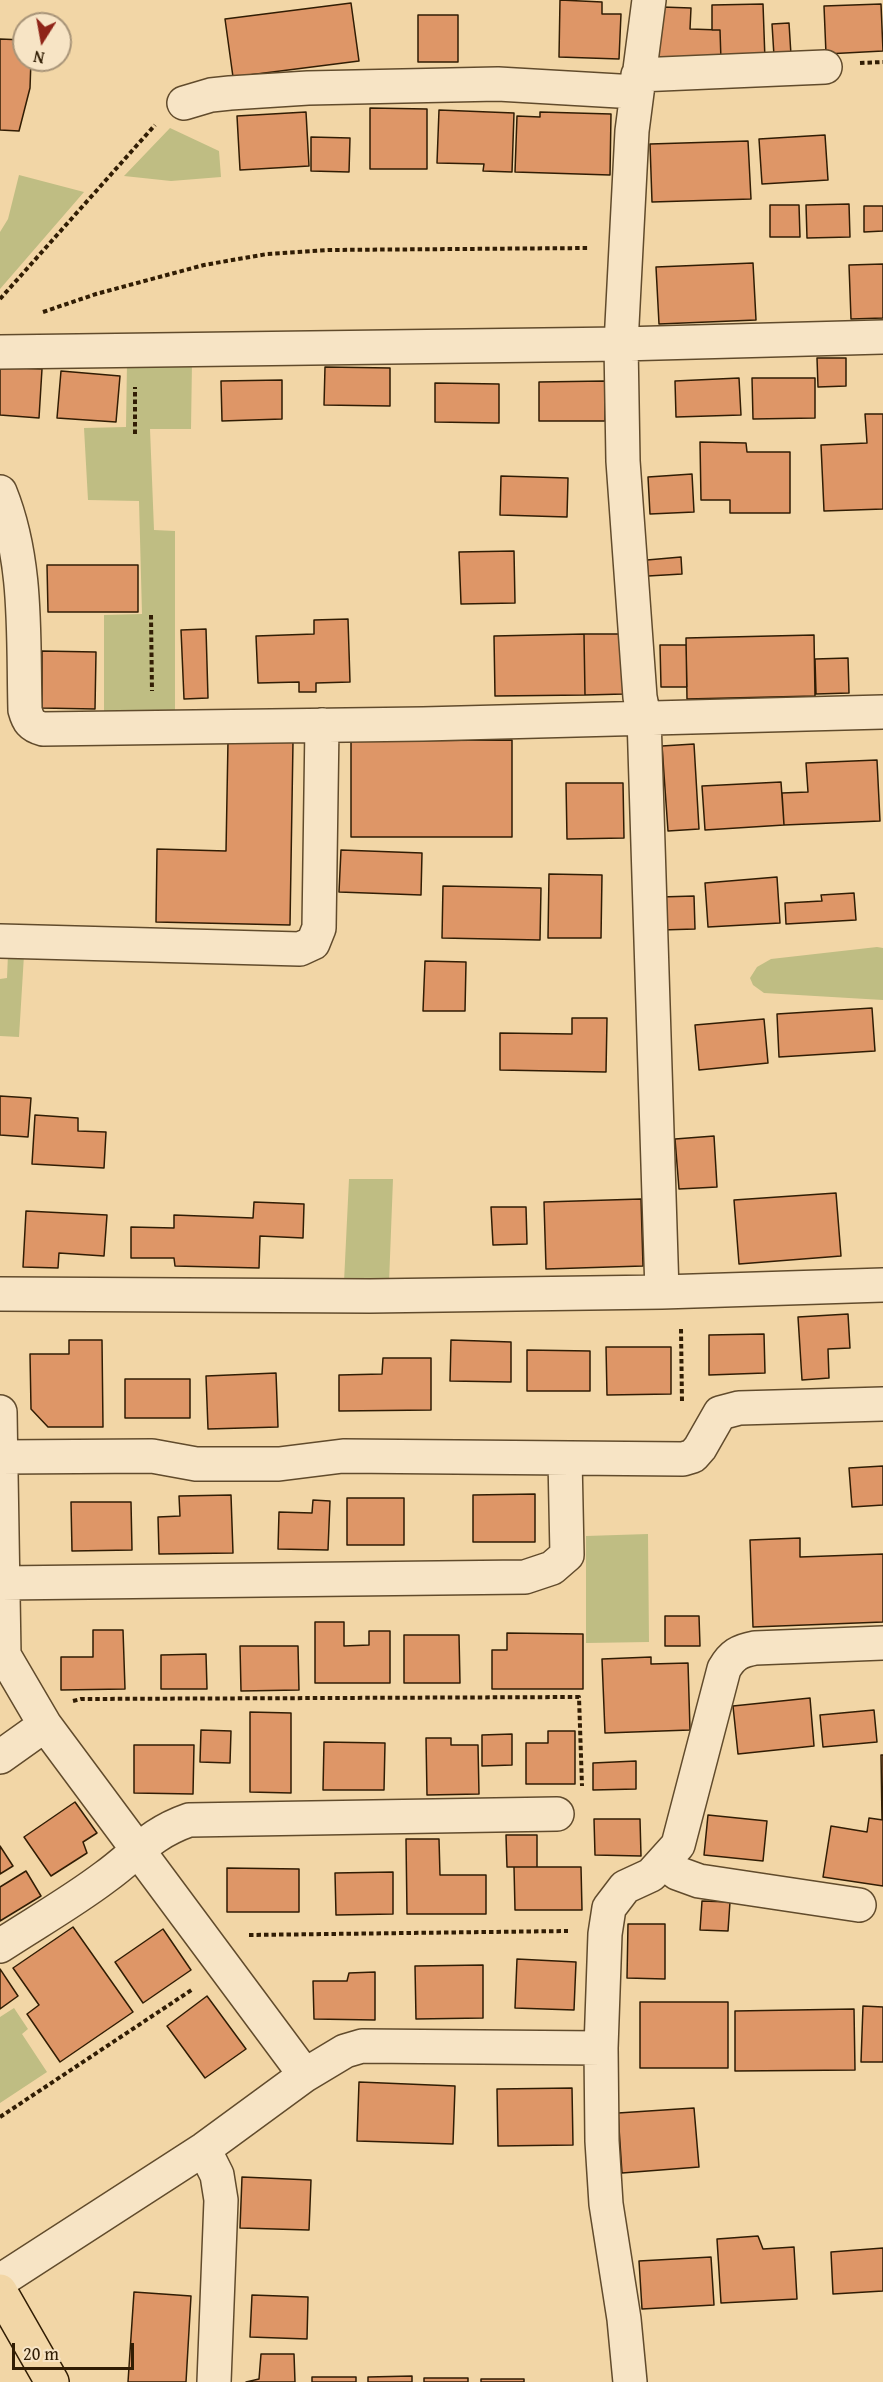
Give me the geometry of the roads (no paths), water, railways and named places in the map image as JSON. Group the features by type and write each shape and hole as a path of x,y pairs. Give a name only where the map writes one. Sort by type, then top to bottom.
{"main road":[{"path":"0,2291 52,2382"}],"street":[{"path":"649,0 632,131 621,344 622,461 640,697 644,717 662,1292"},
{"path":"184,103 211,95 230,93 392,86 637,84 825,67"},
{"path":"0,352 621,344 883,337"},
{"path":"0,492 15,535 21,574 25,710 27,719 33,726 43,729 883,712"},
{"path":"0,941 300,948 314,943 319,928 322,725"},
{"path":"0,1294 370,1296 662,1292 883,1285"},
{"path":"1,1457 152,1456 196,1464 268,1464 343,1456 683,1459 693,1456 700,1448 720,1413 739,1408 883,1404"},
{"path":"0,1412 4,1655 45,1725 305,2075"},
{"path":"2,1583 525,1577 552,1568 567,1555 565,1458"},
{"path":"630,2382 624,2319 606,2204 602,2141 601,2048 605,1934 609,1908 626,1887 651,1875 678,1845 724,1669 730,1658 740,1651 755,1648 883,1643"},
{"path":"0,1756 45,1725"},
{"path":"0,1946 106,1876 163,1830 189,1820 557,1814"},
{"path":"664,1863 676,1873 699,1881 859,1905"},
{"path":"0,2281 204,2149 305,2075 345,2051 362,2046 601,2048"},
{"path":"204,2149 218,2175 221,2200 214,2382"}]}
